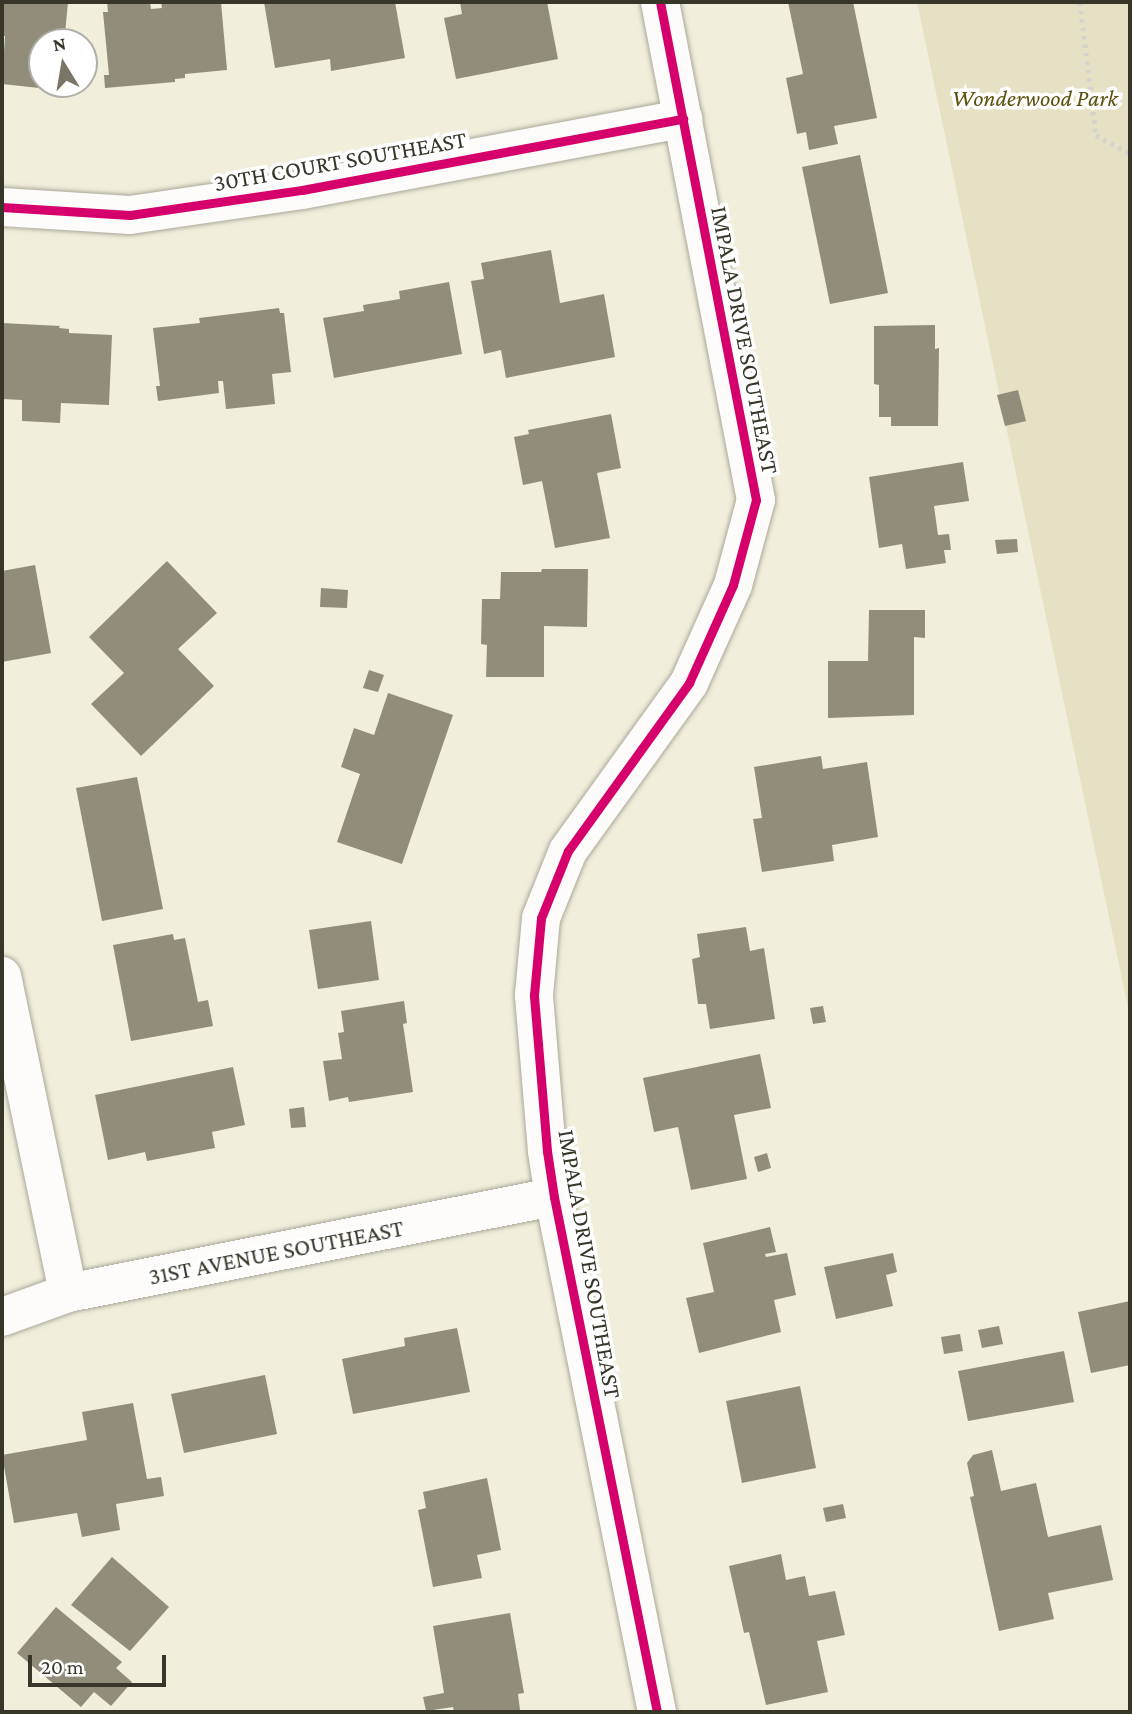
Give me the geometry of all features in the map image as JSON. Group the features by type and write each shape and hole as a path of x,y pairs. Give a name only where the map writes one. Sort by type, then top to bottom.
{"street":[{"name":"IMPALA DRIVE SOUTHEAST","path":"657,1712 554,1197 534,995 541,918 568,851 689,683 733,585 756,500 660,2"},
{"name":"30TH COURT SOUTHEAST","path":"2,207 130,215 302,190 683,119"},
{"path":"2,976 68,1293"},
{"name":"31ST AVENUE SOUTHEAST","path":"2,1317 68,1293 554,1197"}],"path":[{"path":"1080,2 1096,135 1130,153"}],"green space":[{"name":"Wonderwood Park","path":"917,2 1130,2 1130,1017"}],"building":[{"path":"2,2 68,2 66,28 28,28 28,87 2,84 5,36 2,36"},
{"path":"107,2 150,2 151,9 162,8 161,2 221,2 227,70 185,74 185,78 175,79 175,82 105,88 104,75 109,75 103,12 108,12"},
{"path":"264,2 395,2 405,58 331,71 330,59 275,68"},
{"path":"460,2 547,2 558,59 456,79 444,18 462,14"},
{"path":"788,2 853,2 877,118 834,126 838,144 809,150 806,132 797,134 786,78 803,74"},
{"path":"860,155 888,293 830,304 802,167"},
{"path":"551,250 560,303 604,294 615,357 506,378 501,350 484,354 471,281 484,279 481,263"},
{"path":"449,282 462,354 334,378 323,318 364,311 363,305 400,299 399,291"},
{"path":"279,308 280,313 284,313 291,372 272,374 275,404 226,409 223,381 218,381 219,393 158,401 156,386 160,386 153,328 200,323 199,318"},
{"path":"2,323 60,326 59,328 69,329 69,333 112,335 109,405 61,403 60,423 22,421 22,400 2,399"},
{"path":"935,325 935,349 939,348 938,426 891,426 891,417 879,417 879,385 874,384 874,326"},
{"path":"1018,390 1026,421 1005,426 997,395"},
{"path":"611,414 621,468 597,473 610,538 555,548 542,481 523,485 514,437 529,434 528,430"},
{"path":"963,462 969,501 934,506 938,535 949,534 951,550 944,550 946,563 906,569 902,544 879,548 869,477"},
{"path":"1017,539 1018,552 997,554 995,540"},
{"path":"167,561 217,613 178,649 214,686 141,756 91,704 124,673 89,637"},
{"path":"35,565 51,653 2,662 2,571"},
{"path":"542,569 588,569 587,627 544,626 544,677 486,677 487,645 481,644 482,599 500,599 501,572 541,572"},
{"path":"321,588 348,590 347,608 320,607"},
{"path":"869,610 925,610 925,638 914,637 914,715 828,718 828,661 868,661"},
{"path":"369,670 384,675 378,692 363,688"},
{"path":"388,693 453,715 402,864 337,842 360,774 341,767 354,728 374,735"},
{"path":"821,756 823,769 867,762 878,837 832,845 834,861 762,872 753,819 762,818 754,767"},
{"path":"137,777 163,909 102,921 76,788"},
{"path":"371,921 379,980 318,989 309,930"},
{"path":"746,927 750,951 764,948 775,1019 710,1029 706,1004 698,1004 692,959 700,957 697,934"},
{"path":"173,934 174,940 185,938 198,1002 208,1000 213,1026 131,1041 113,945"},
{"path":"404,1001 407,1023 403,1024 413,1092 349,1102 348,1097 329,1101 323,1061 342,1059 338,1033 344,1032 341,1011"},
{"path":"823,1006 826,1022 813,1024 810,1008"},
{"path":"760,1054 771,1108 734,1115 747,1179 691,1190 678,1127 654,1132 643,1078"},
{"path":"233,1067 245,1125 212,1132 215,1148 147,1161 145,1152 108,1160 95,1095"},
{"path":"304,1107 306,1127 291,1128 289,1109"},
{"path":"767,1153 771,1168 758,1172 754,1157"},
{"path":"770,1227 776,1252 765,1254 766,1257 787,1253 796,1295 774,1300 781,1332 699,1353 686,1298 714,1292 703,1243"},
{"path":"893,1253 897,1272 886,1275 893,1306 836,1319 824,1267"},
{"path":"1130,1301 1130,1365 1091,1373 1078,1312"},
{"path":"999,1326 1003,1344 982,1348 978,1330"},
{"path":"457,1328 470,1392 353,1414 342,1359 405,1346 404,1338"},
{"path":"960,1334 963,1351 944,1354 941,1337"},
{"path":"1064,1351 1074,1402 968,1421 958,1371"},
{"path":"265,1375 277,1434 184,1453 171,1394"},
{"path":"800,1386 816,1468 742,1483 726,1401"},
{"path":"133,1403 147,1479 161,1477 164,1496 116,1504 120,1530 82,1537 77,1513 14,1523 2,1455 87,1440 82,1412"},
{"path":"992,1450 1001,1491 1036,1483 1048,1537 1101,1525 1113,1580 1048,1593 1054,1619 999,1631 970,1497 974,1496 967,1463 973,1455"},
{"path":"487,1478 501,1550 477,1555 482,1578 433,1587 418,1510 426,1508 423,1492"},
{"path":"843,1504 846,1518 826,1522 823,1508"},
{"path":"781,1554 786,1580 805,1576 809,1596 835,1591 845,1635 817,1641 828,1692 766,1705 749,1632 744,1633 729,1566"},
{"path":"112,1557 169,1607 130,1651 71,1605"},
{"path":"56,1607 122,1662 116,1668 132,1682 111,1706 94,1692 81,1707 17,1653"},
{"path":"510,1613 524,1693 518,1694 520,1710 454,1712 453,1707 426,1711 423,1697 444,1693 433,1626"}],"cycle path":[{"path":"657,1712 554,1197 547,1151 534,995 541,918 568,851 689,683 733,585 756,500 660,2"},
{"path":"2,207 130,215 302,190 683,119"}]}
